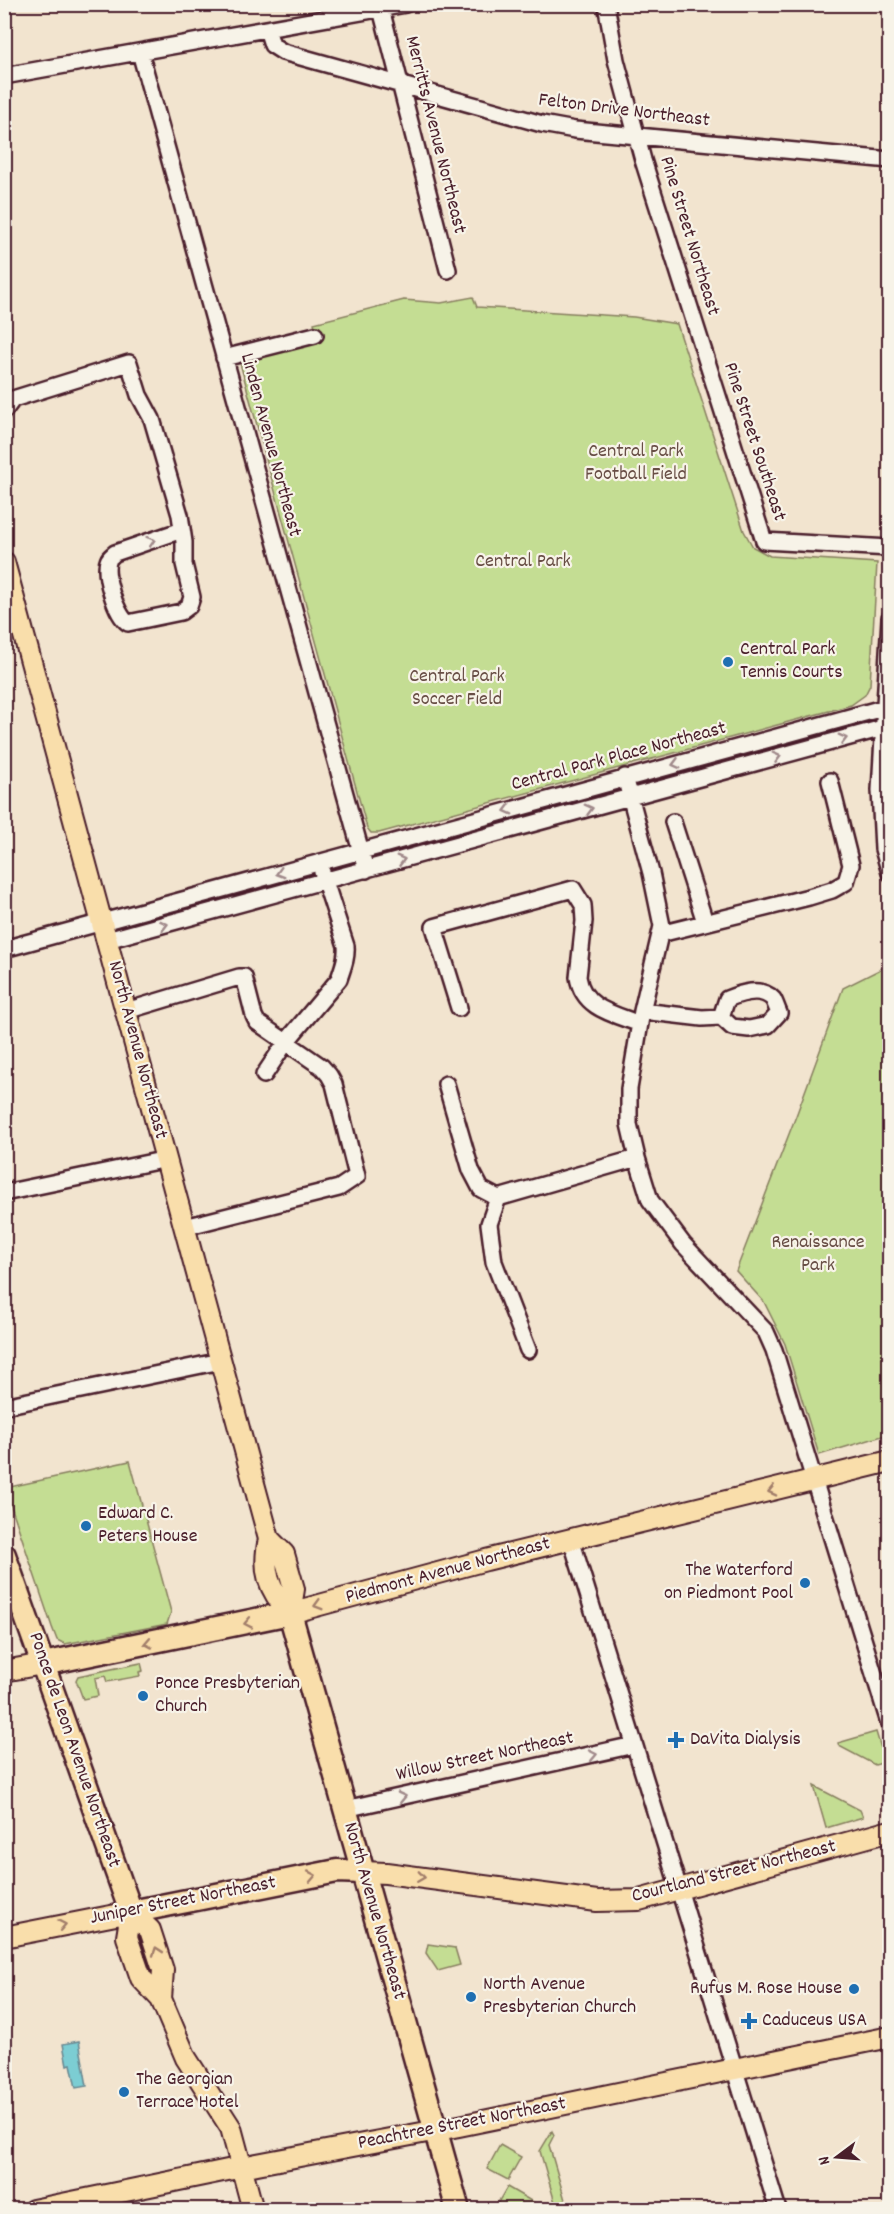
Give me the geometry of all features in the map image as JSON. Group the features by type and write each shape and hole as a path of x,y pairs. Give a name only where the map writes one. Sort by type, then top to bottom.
{"highway":[{"name":"Ponce de Leon Avenue Northeast","path":"4,1555 130,1912"},
{"name":"Piedmont Avenue Northeast","path":"43,1664 290,1613"},
{"name":"North Avenue Northeast","path":"290,1613 458,2210"},
{"name":"Juniper Street Northeast","path":"130,1912 337,1871 363,1872"}],"main road":[{"name":"North Avenue Northeast","path":"4,562 269,1539 264,1561 275,1597 290,1613"},
{"name":"Piedmont Avenue Northeast","path":"290,1613 404,1581 890,1461"},
{"name":"Piedmont Avenue Northeast","path":"4,1671 43,1664"},
{"name":"Courtland Street Northeast","path":"363,1872 386,1873 597,1901 639,1900 890,1831"},
{"name":"Juniper Street Northeast","path":"4,1937 130,1912"},
{"name":"Ponce de Leon Avenue Northeast","path":"130,1912 150,1930 164,1970 161,1999 186,2058 231,2128 253,2210"},
{"name":"Peachtree Street Northeast","path":"33,2210 890,2037"}],"street":[{"path":"4,76 406,4"},
{"name":"Pine Street Northeast","path":"606,4 616,60 636,136 700,339"},
{"name":"Merritts Avenue Northeast","path":"381,9 448,270"},
{"name":"Felton Drive Northeast","path":"267,29 272,45 283,52 542,124 575,130 890,160"},
{"name":"Linden Avenue Northeast","path":"140,52 361,850"},
{"path":"224,358 315,335"},
{"name":"Pine Street Southeast","path":"700,339 764,541 890,548"},
{"path":"4,411 13,399 129,363 139,395 152,419 182,530 184,564 192,597 189,606 172,615 128,623 123,620 113,600 109,559 120,551 182,530"},
{"path":"890,618 886,727 880,799 883,849 890,873"},
{"name":"Central Park Place Northeast","path":"105,932 319,862 887,706"},
{"name":"Central Park Place Northeast","path":"105,932 366,870 886,727"},
{"path":"626,777 662,926 641,1017 629,1089 629,1124 637,1158 650,1200 683,1244 767,1335 774,1350 890,1726"},
{"path":"660,934 832,890 846,882 851,865 830,781"},
{"path":"673,822 705,922"},
{"path":"361,850 366,870"},
{"path":"264,1075 286,1042 339,979 347,955 319,862"},
{"path":"459,1008 434,927 573,889 583,904 584,921 579,986 592,1004 606,1012 641,1017 722,1017"},
{"path":"4,949 105,932"},
{"path":"126,1011 239,976 244,977 257,1022 322,1067 334,1084 357,1176 339,1188 185,1227"},
{"path":"446,1084 471,1170 481,1189 498,1198 637,1158"},
{"path":"4,1193 166,1159"},
{"path":"498,1198 489,1224 494,1262 528,1350"},
{"path":"4,1406 221,1361"},
{"path":"571,1539 778,2210"},
{"name":"Willow Street Northeast","path":"345,1809 634,1745"}],"green space":[{"name":"Central Park","path":"473,297 477,307 634,317 677,324 744,531 753,547 770,556 877,563 870,685 865,695 851,705 379,833 371,833 367,828 240,363 319,342 314,323 404,300 441,303"},
{"name":"Renaissance Park","path":"889,965 889,1434 819,1455 785,1344 764,1302 736,1271 843,988"},
{"path":"130,1461 171,1612 167,1624 65,1644 57,1640 52,1627 5,1488"},
{"path":"141,1663 143,1671 139,1672 140,1676 107,1682 105,1676 95,1678 98,1696 83,1699 76,1680 78,1676"},
{"path":"876,1732 884,1758 882,1763 875,1765 839,1746 838,1743"},
{"path":"814,1786 860,1810 863,1817 826,1828"},
{"path":"428,1944 455,1948 460,1965 438,1971 426,1953"},
{"path":"552,2131 554,2135 549,2145 565,2200 560,2209 556,2206 540,2151"},
{"path":"500,2145 521,2157 508,2180 487,2169"},
{"path":"507,2187 545,2209 521,2207 498,2210 495,2208"}],"water":[{"path":"79,2041 87,2086 76,2088 71,2064 67,2065 63,2044"}],"place":[{"name":"Central Park Tennis Courts","path":"728,662"},
{"name":"Edward C. Peters House","path":"86,1526"},
{"name":"The Waterford on Piedmont Pool","path":"805,1583"},
{"name":"Ponce Presbyterian Church","path":"143,1696"},
{"name":"DaVita Dialysis","path":"676,1740"},
{"name":"Rufus M. Rose House","path":"854,1989"},
{"name":"North Avenue Presbyterian Church","path":"471,1997"},
{"name":"Caduceus USA","path":"749,2021"},
{"name":"The Georgian Terrace Hotel","path":"124,2092"}],"park label":[{"name":"Central Park Football Field","path":"636,464"},
{"name":"Central Park Soccer Field","path":"457,688"}]}
